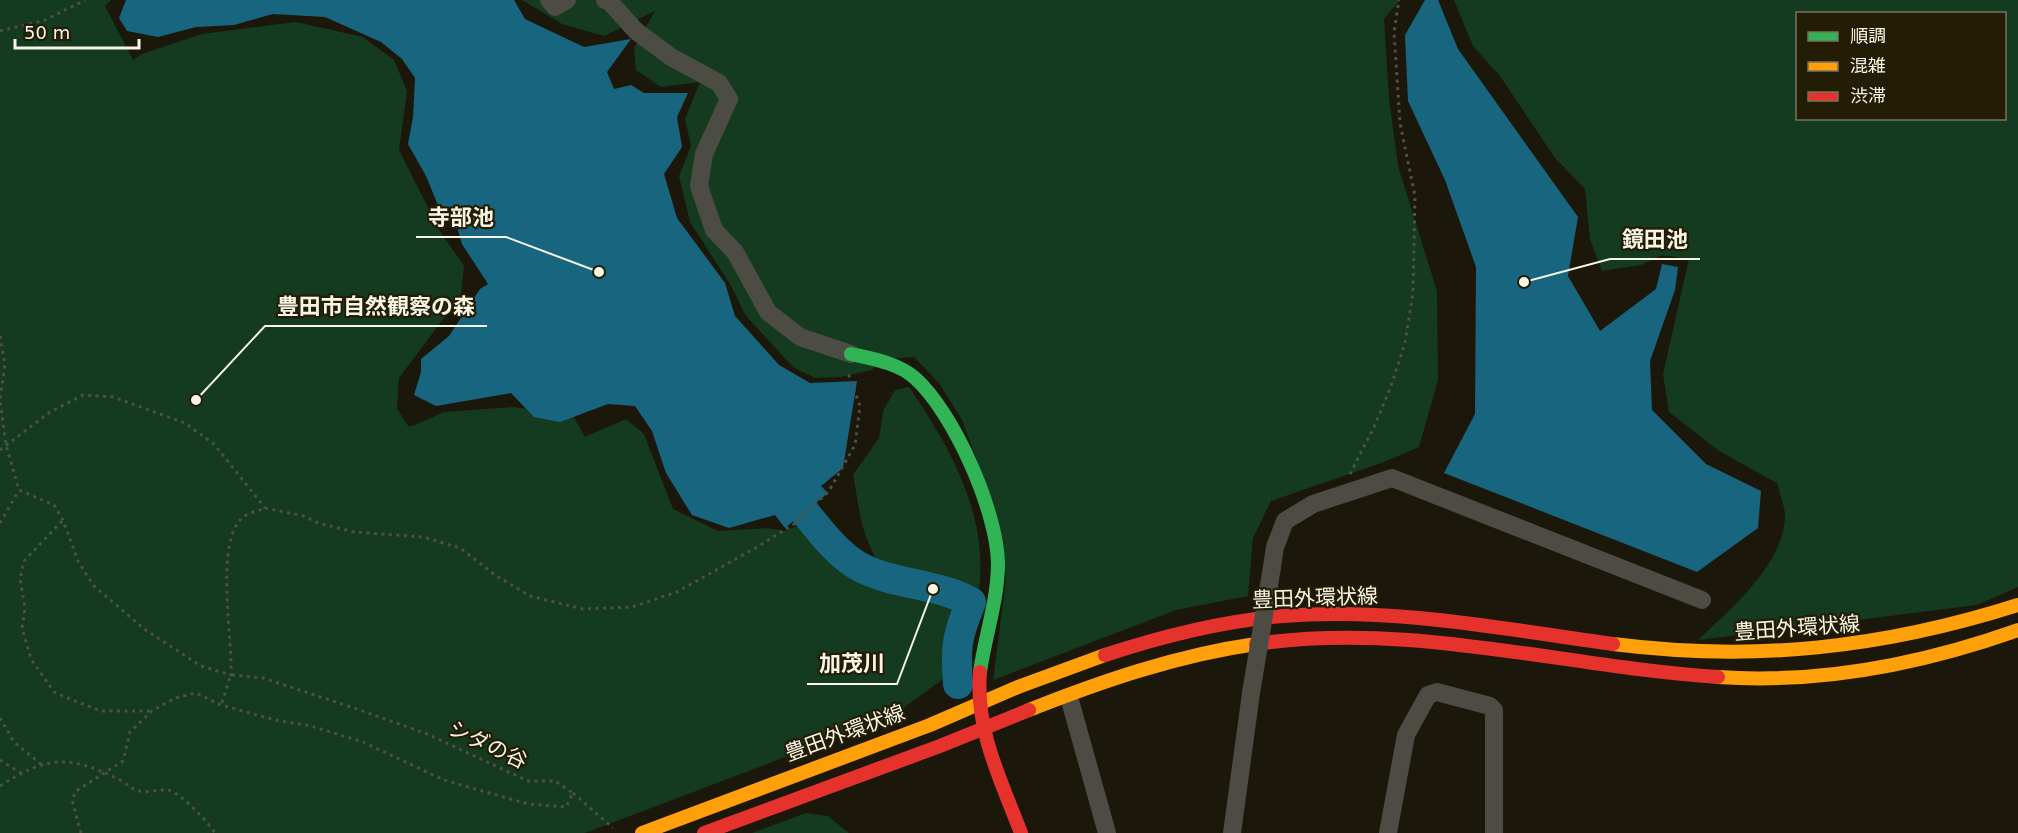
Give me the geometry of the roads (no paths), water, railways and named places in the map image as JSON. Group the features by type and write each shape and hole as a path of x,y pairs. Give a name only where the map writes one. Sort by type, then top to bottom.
{"street":[{"path":"549,0 555,7 567,0"},
{"path":"604,0 609,1 636,32 671,57 719,83 729,99 704,154 699,186 714,230 735,252 768,312 800,337 851,354 890,363 914,378 936,404 973,473 992,522 998,574 980,675 979,703 984,727 1021,833"},
{"path":"1232,833 1251,693 1275,547 1285,521 1313,504 1392,478 1702,600"},
{"name":"豊田外環状線","path":"642,833 1134,646 1215,625 1282,616 1342,614 1412,618 1634,647 1762,654 1853,647 1899,640 1975,620 2018,605"},
{"name":"豊田外環状線","path":"704,833 1068,697 1161,664 1229,646 1281,639 1405,636 1684,675 1756,678 1826,675 1918,661 1980,645 2018,630"},
{"path":"1388,833 1406,735 1428,695 1437,692 1490,706 1494,710 1494,833"},
{"path":"1068,697 1107,833"}],"water":[{"path":"126,0 514,0 525,19 584,47 631,39 607,72 614,89 631,85 644,93 688,93 677,117 682,147 664,174 677,218 725,283 735,316 779,365 810,383 857,381 843,468 821,486 828,493 785,528 775,515 729,528 692,515 666,473 652,431 635,406 608,404 560,422 534,417 511,393 436,406 414,395 421,372 421,359 449,336 480,289 488,284 462,244 457,227 440,210 426,176 408,144 413,117 415,78 402,59 381,42 325,17 273,14 234,25 196,27 158,37 127,31 119,18"},
{"path":"1425,0 1438,0 1458,49 1578,217 1568,276 1600,331 1656,289 1662,264 1678,267 1675,290 1650,361 1652,410 1706,464 1761,491 1758,528 1697,572 1444,473 1475,414 1476,267 1445,180 1408,101 1405,35"}],"waterway":[{"path":"804,511 836,549 860,567 873,573 944,591 971,602 958,642 958,684"}],"place":[{"name":"寺部池","path":"599,272"},
{"name":"鏡田池","path":"1524,282"},
{"name":"豊田市自然観察の森","path":"196,400"},
{"name":"加茂川","path":"933,589"}]}
